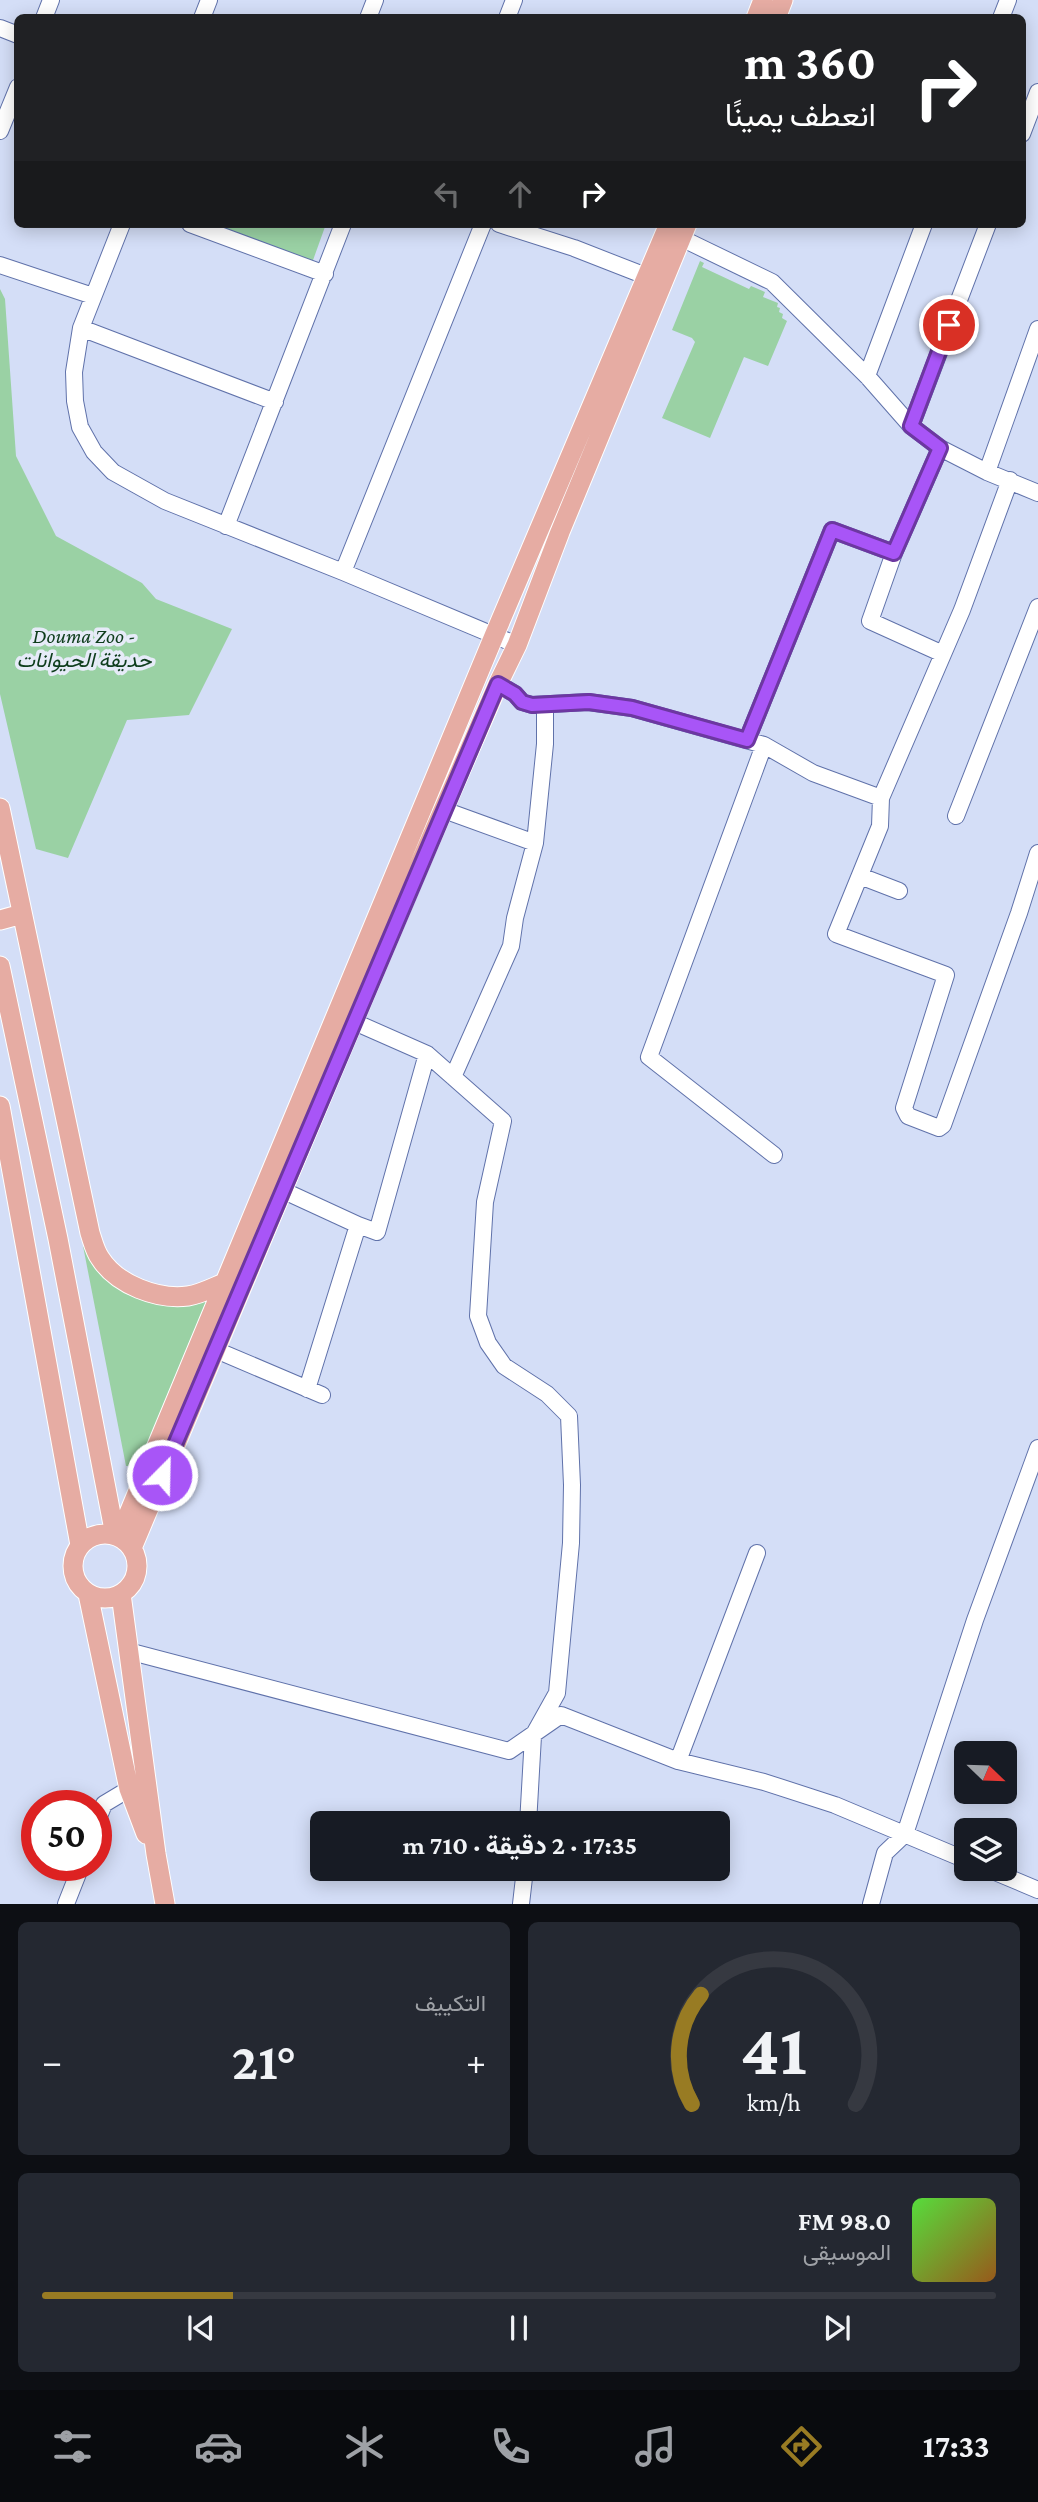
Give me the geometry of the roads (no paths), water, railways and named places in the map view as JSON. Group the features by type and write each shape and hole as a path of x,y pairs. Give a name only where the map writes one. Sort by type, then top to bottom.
{"main road":[{"path":"122,1540 216,1350 282,1190 494,636 679,229"},
{"path":"122,1540 224,1283 444,810 517,645 656,280"},
{"path":"0,808 90,1233 102,1260 124,1281 168,1296 199,1294 224,1283"},
{"path":"0,920 22,914"},
{"path":"0,966 122,1540"},
{"path":"0,1106 80,1545"},
{"path":"58,1239 90,1233"},
{"path":"107,1534 122,1540 136,1556 133,1582 121,1594 110,1598 88,1594 81,1588 73,1572 75,1553 80,1545 93,1536 107,1534"},
{"path":"88,1594 129,1789 156,1854"},
{"path":"121,1594 165,1903"}],"street":[{"path":"1026,124 1038,92"},
{"path":"0,131 14,97"},
{"path":"120,228 81,328 74,372 75,401 80,427 94,452 113,472 165,501 517,645"},
{"path":"201,228 325,274"},
{"path":"226,526 342,228"},
{"path":"343,572 481,228"},
{"path":"512,228 574,248 656,280"},
{"path":"867,376 922,228"},
{"path":"911,426 986,228"},
{"path":"679,229 772,282 867,376 911,426 940,448 987,472 1038,493"},
{"path":"0,265 93,296"},
{"path":"81,328 275,402"},
{"path":"987,472 1038,329"},
{"path":"940,448 894,553 870,621 943,654"},
{"path":"1010,480 962,610 881,798 880,826 836,934 946,975 904,1108 908,1116 939,1128 943,1125 1015,926 1038,853"},
{"path":"747,740 832,530 894,553"},
{"path":"956,816 1038,607"},
{"path":"498,684 515,694 522,702 532,705 589,702 632,708 764,745 813,773 881,798"},
{"path":"453,1077 511,946 515,918 535,843 545,744 545,705"},
{"path":"764,745 649,1057 774,1155"},
{"path":"444,810 535,843"},
{"path":"860,876 899,891"},
{"path":"346,1018 427,1054 503,1121 485,1202 478,1316 488,1343 503,1366 547,1394 569,1416 572,1485 570,1543 557,1693 533,1736 529,1811"},
{"path":"282,1190 377,1232 427,1054"},
{"path":"216,1350 315,1392 358,1225"},
{"path":"871,1903 885,1853 905,1834 975,1620 1038,1448"},
{"path":"678,1761 757,1553"},
{"path":"128,1651 509,1751 561,1715 678,1761 764,1782 835,1805 954,1855"},
{"path":"112,1799 129,1789"},
{"path":"66,1903 74,1881"},
{"path":"521,1903 524,1881"},
{"path":"1015,1881 1038,1891"}],"park label":[{"name":"Douma Zoo - حديقة الحيوانات","path":"84,648"}]}
